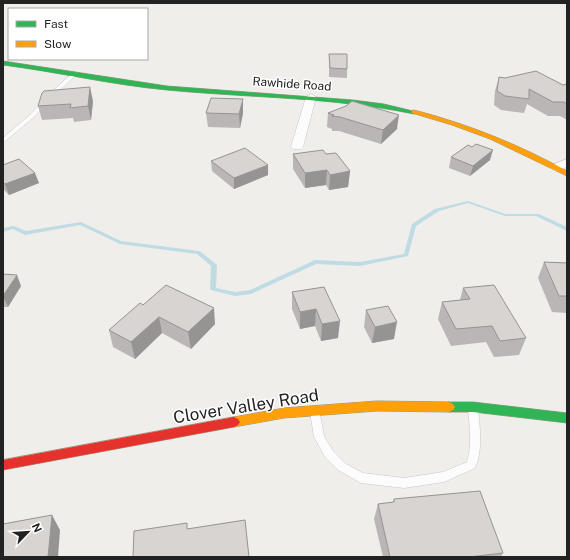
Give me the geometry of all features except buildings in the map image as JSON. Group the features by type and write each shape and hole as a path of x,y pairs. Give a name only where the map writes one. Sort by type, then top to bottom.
{"street":[{"name":"Rawhide Road","path":"3,63 168,88 311,97 380,106 442,120 492,137 561,165 567,174"},
{"path":"297,147 311,97"},
{"name":"Clover Valley Road","path":"3,464 284,413 377,406 473,408 567,418"}],"lane":[{"path":"3,141 33,115 76,73"},
{"path":"314,411 319,438 329,454 342,467 361,478 404,483 444,477 472,465 475,454 476,438 473,408"}],"waterway":[{"path":"3,230 14,227 25,233 81,223 120,242 199,253 214,265 213,289 235,294 251,292 315,262 360,264 406,255 414,225 437,210 468,202 505,215 537,215 567,229"}],"traffic: fast":[{"path":"3,63 146,86 198,91 353,101 414,112"},
{"path":"449,407 473,407 567,418"}],"traffic: slow":[{"path":"414,112 454,123 492,137 530,154 567,174"},
{"path":"234,422 284,413 377,406 449,407"}],"traffic: jam":[{"path":"3,465 234,422"}]}
